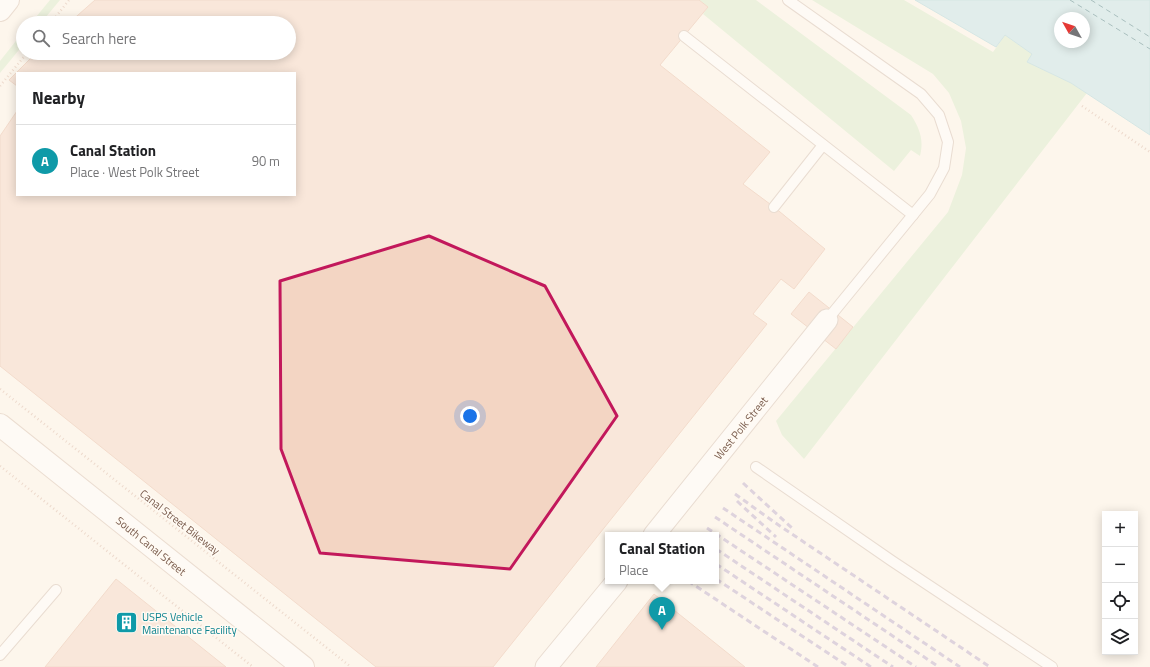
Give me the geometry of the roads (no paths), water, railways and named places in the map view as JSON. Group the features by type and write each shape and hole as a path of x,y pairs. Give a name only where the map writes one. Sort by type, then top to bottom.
{"main road":[{"path":"0,10 8,0"},
{"name":"South Canal Street","path":"0,425 303,667"}],"street":[{"name":"West Polk Street","path":"656,532 827,320"},
{"path":"546,667 614,584"}],"lane":[{"path":"788,0 920,94 939,115 948,142 944,168 930,194 827,320"},
{"path":"684,36 913,215"},
{"path":"774,207 823,145"},
{"path":"756,466 892,561 1052,667"},
{"path":"0,655 56,590"}],"water":[{"path":"915,0 1150,0 1150,135 1071,83 1027,62 1032,54 1005,35 996,47"}],"railway":[{"path":"743,483 792,528"},
{"path":"735,494 774,522 990,667"},
{"path":"737,501 776,537"},
{"path":"723,508 960,667"},
{"path":"715,517 939,667"},
{"path":"707,528 713,532"},
{"path":"719,536 916,667"},
{"path":"719,551 893,667"},
{"path":"719,566 871,667"},
{"path":"719,581 849,667"},
{"path":"693,584 818,667"}],"place":[{"name":"USPS Vehicle Maintenance Facility","path":"126,623"},
{"name":"Canal Station","path":"662,630"}]}
